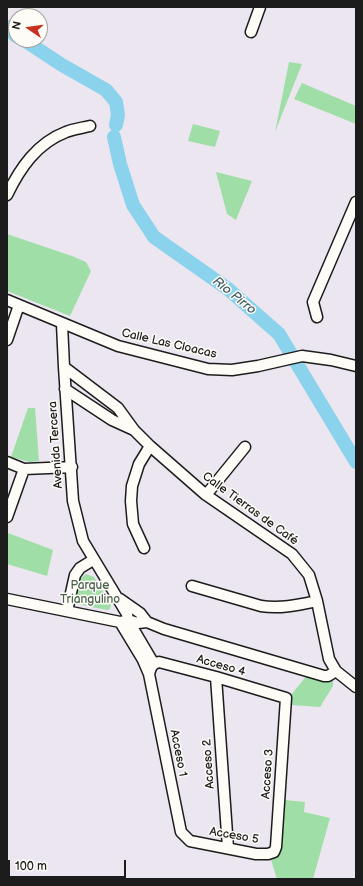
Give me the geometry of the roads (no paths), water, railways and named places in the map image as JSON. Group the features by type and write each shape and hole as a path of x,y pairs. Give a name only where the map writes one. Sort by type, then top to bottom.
{"street":[{"path":"251,32 260,7"},
{"path":"7,195 26,162 40,148 66,131 90,126"},
{"path":"317,317 313,302 356,202"},
{"name":"Calle Las Cloacas","path":"7,300 118,346 208,369 232,370 302,356 331,360 356,366"},
{"path":"7,340 19,306"},
{"name":"Avenida Tercera","path":"62,324 73,501 83,541 93,560 127,614 124,621"},
{"name":"Calle Tierras de Café","path":"64,367 118,408 134,430 206,496 292,554 309,575 317,601 329,659 336,671 356,687"},
{"name":"Calle Tierras de Café","path":"65,389 112,420 134,430"},
{"path":"144,548 133,524 131,502 132,486 139,464 150,446"},
{"path":"206,496 244,447"},
{"path":"7,462 24,469 72,467"},
{"path":"7,517 24,469"},
{"path":"68,611 75,575 80,568 93,560"},
{"path":"192,586 261,606 291,606 317,601"},
{"path":"116,597 140,613 147,622"},
{"path":"7,599 124,621 138,623 147,622 324,676 328,676 336,671"},
{"name":"Acceso 1","path":"124,621 143,660 151,668 181,832 190,841"},
{"name":"Acceso 4","path":"151,668 159,662 286,698"},
{"name":"Acceso 2","path":"216,677 228,848"},
{"name":"Acceso 3","path":"274,852 276,847 286,698"},
{"name":"Acceso 5","path":"190,841 256,854 268,854 274,852"}],"waterway":[{"name":"Rio Pirro","path":"36,48 62,65 106,90 116,102 118,115 116,125"},
{"name":"Rio Pirro","path":"114,137 120,164 133,205 154,237 228,289 279,334 356,462"}],"park label":[{"name":"Parque Triangulino","path":"90,593"}]}
